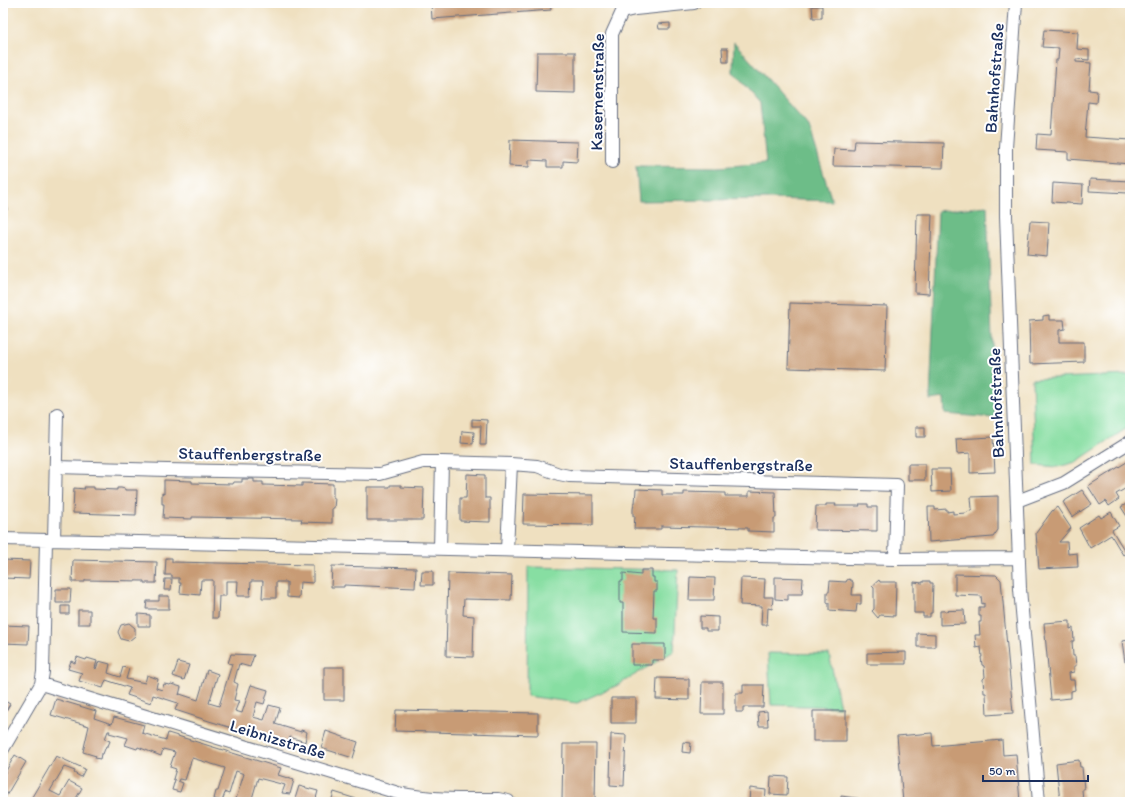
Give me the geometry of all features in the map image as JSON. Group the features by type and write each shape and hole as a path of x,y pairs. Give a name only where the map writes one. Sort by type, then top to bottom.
{"street":[{"path":"634,6 694,3"},
{"name":"Bahnhofstraße","path":"1016,3 1006,148 1006,199 1020,590 1039,802"},
{"name":"Kasernenstraße","path":"612,162 612,34 616,22 622,12 634,6"},
{"path":"3,749 41,684 43,672 50,540 56,467 57,414"},
{"path":"1017,501 1064,483 1130,442"},
{"name":"Stauffenbergstraße","path":"56,467 380,474 423,462 442,462 537,466 559,474 576,477 897,485 895,560"},
{"path":"440,549 442,462"},
{"path":"507,550 510,464"},
{"path":"3,539 895,560 1020,558"},
{"name":"Leibnizstraße","path":"41,684 398,793 420,797 498,799 508,802"}],"green space":[{"path":"734,42 809,127 832,201 773,199 639,201 636,166 719,167 766,163 760,103 733,72"},
{"path":"987,206 995,418 945,414 944,398 930,400 938,211"},
{"path":"1130,375 1130,426 1076,462 1058,467 1035,465 1032,379"},
{"path":"528,567 678,570 674,651 618,685 577,703 527,696"},
{"path":"768,653 829,654 840,707 771,705"}],"building":[{"path":"431,3 550,3 551,10 432,19"},
{"path":"812,6 822,6 822,18 813,18"},
{"path":"670,23 670,29 659,29 658,24"},
{"path":"1044,30 1078,32 1077,49 1089,50 1089,60 1076,59 1076,62 1091,63 1089,90 1097,91 1096,103 1088,102 1085,137 1130,140 1130,164 1068,159 1068,152 1036,150 1037,134 1051,135 1056,60 1058,60 1059,48 1042,47"},
{"path":"722,48 728,48 728,62 723,62"},
{"path":"537,52 575,52 575,93 536,92"},
{"path":"510,140 578,142 577,162 563,161 563,167 547,167 547,161 529,160 529,167 509,166"},
{"path":"855,141 944,143 943,168 833,166 834,149 854,150"},
{"path":"4,177 7,210 3,210"},
{"path":"1090,179 1130,181 1130,190 1128,193 1089,191"},
{"path":"1053,183 1083,185 1082,204 1052,202"},
{"path":"917,214 932,214 929,294 915,293"},
{"path":"1030,221 1049,222 1047,256 1027,254"},
{"path":"790,303 887,306 885,371 788,368"},
{"path":"1049,315 1049,320 1064,320 1065,329 1059,330 1059,342 1084,342 1084,362 1030,364 1029,321 1043,320 1043,316"},
{"path":"472,419 487,420 486,445 480,445 481,426 472,426"},
{"path":"916,427 925,427 925,437 916,437"},
{"path":"462,431 474,432 473,444 461,443"},
{"path":"993,437 995,472 970,473 970,453 957,454 956,439"},
{"path":"1130,460 1130,486 1116,494 1119,499 1109,506 1106,501 1100,505 1088,486"},
{"path":"908,464 925,464 925,480 908,480"},
{"path":"931,469 950,469 951,491 932,492"},
{"path":"467,474 485,475 485,498 490,498 490,522 460,521 460,498 466,498"},
{"path":"242,479 254,479 254,482 263,482 263,485 302,486 302,483 333,484 333,498 335,498 334,508 332,508 332,523 301,522 302,519 192,517 192,519 163,518 164,504 162,504 162,493 164,494 164,480 192,481 192,483 233,484 234,482 242,482"},
{"path":"390,485 424,488 423,520 367,520 367,487 390,487"},
{"path":"84,487 94,487 94,489 117,490 117,488 121,488 125,490 137,490 136,515 73,513 74,488 85,489"},
{"path":"636,489 662,490 662,495 684,495 684,492 725,493 725,496 749,496 749,491 775,492 776,518 774,518 774,532 748,531 748,528 661,526 661,529 634,529 635,516 633,516 633,509"},
{"path":"1082,490 1092,504 1072,517 1063,502"},
{"path":"524,494 593,495 593,525 523,524"},
{"path":"998,496 998,530 993,537 929,542 928,507 935,507 935,510 947,509 947,512 953,511 953,514 966,513 972,509 971,497"},
{"path":"1130,502 1130,521 1121,507"},
{"path":"826,504 836,504 835,506 860,506 859,504 868,504 868,507 877,507 877,531 815,530 816,506 826,506"},
{"path":"1057,507 1071,528 1059,542 1067,542 1068,554 1077,553 1078,567 1039,569 1036,533 1052,511"},
{"path":"1111,512 1119,526 1112,530 1126,553 1123,555 1111,535 1090,548 1079,528 1099,515 1101,518"},
{"path":"166,558 172,558 172,562 313,565 313,583 300,582 299,598 287,597 287,582 276,582 276,598 262,598 263,581 251,581 250,596 237,596 238,581 226,581 226,596 219,596 218,618 212,618 213,580 201,580 200,595 180,593 181,583 179,583 179,578 172,578 172,575 165,575"},
{"path":"3,560 30,561 29,579 3,578"},
{"path":"73,560 157,562 156,583 144,583 144,581 85,580 85,582 72,582"},
{"path":"332,566 416,568 415,588 344,585 344,587 331,587"},
{"path":"641,570 652,570 654,582 657,582 657,591 654,591 653,618 657,618 657,633 623,632 623,603 620,603 620,581 623,581 623,573 641,575"},
{"path":"422,571 433,571 433,585 421,585"},
{"path":"448,573 512,575 511,600 464,599 463,615 474,616 473,657 446,656"},
{"path":"955,574 996,575 1001,580 1013,713 987,715 986,693 984,693 983,679 985,677 984,666 982,665 981,647 976,648 975,635 980,635 979,622 981,622 981,616 979,616 979,607 984,607 984,603 982,604 981,596 955,595"},
{"path":"690,577 715,578 714,600 689,600"},
{"path":"775,577 803,578 802,594 788,594 788,600 775,599"},
{"path":"741,578 765,579 764,597 773,597 772,609 768,608 767,625 761,625 762,606 740,605"},
{"path":"165,579 172,579 171,590 164,590"},
{"path":"849,579 853,582 852,595 861,595 861,604 857,604 856,612 829,610 829,603 827,603 827,592 829,592 830,581 846,582"},
{"path":"879,580 880,582 896,582 895,616 880,615 878,618 872,611 874,609 874,588 872,586"},
{"path":"923,581 930,581 930,583 933,583 932,613 930,613 930,617 923,617 923,613 914,613 914,582 923,583"},
{"path":"56,589 71,589 70,603 56,603"},
{"path":"159,596 169,596 169,609 146,609 147,601 159,601"},
{"path":"61,606 69,606 69,614 61,614"},
{"path":"78,610 90,610 90,624 78,624"},
{"path":"964,610 965,624 940,625 940,611"},
{"path":"138,614 150,615 150,626 138,626"},
{"path":"700,616 718,617 718,631 706,631 706,628 700,628"},
{"path":"1070,621 1070,629 1073,628 1073,656 1075,656 1076,666 1074,666 1074,672 1069,673 1070,680 1074,680 1075,690 1071,691 1071,698 1051,700 1044,623"},
{"path":"129,623 135,628 135,636 129,641 121,639 118,632 121,625"},
{"path":"3,625 29,626 28,644 3,643"},
{"path":"917,633 935,634 935,647 917,647"},
{"path":"1130,640 1130,661 1125,662 1122,641"},
{"path":"632,644 665,644 665,660 652,660 652,665 632,665"},
{"path":"906,652 906,664 867,664 867,653"},
{"path":"231,654 254,655 250,667 239,664 234,682 238,684 234,700 239,701 235,711 242,713 251,685 268,690 264,704 257,702 253,717 264,720 269,705 280,708 275,724 301,732 301,730 307,732 305,742 290,737 288,745 209,721 175,710 178,703 153,695 151,703 127,695 130,688 106,680 103,688 79,681 82,673 68,669 71,661 75,663 77,657 86,660 87,658 97,661 96,669 99,661 110,664 108,673 120,677 123,667 129,669 126,679 145,683 147,675 158,679 156,688 162,690 164,684 171,684 181,687 179,695 180,694 198,700 207,670 218,674 209,703 219,706 232,664 228,663"},
{"path":"178,662 189,665 184,680 173,676"},
{"path":"324,667 344,667 344,700 324,700"},
{"path":"657,678 689,679 689,700 656,699"},
{"path":"702,682 723,682 723,714 701,714"},
{"path":"743,685 764,685 763,707 743,707 743,712 736,712 736,693 743,693"},
{"path":"611,698 636,698 636,723 611,723"},
{"path":"56,699 96,711 94,718 112,724 114,717 144,725 142,733 166,740 168,733 281,768 278,775 294,780 290,794 282,793 285,785 258,778 251,802 235,802 244,774 236,771 229,794 224,792 222,801 214,799 225,768 192,758 185,780 179,779 178,781 183,783 180,792 172,790 176,769 170,767 175,752 163,749 161,756 138,747 137,749 125,745 128,738 109,733 110,731 108,731 105,739 110,741 108,746 106,746 103,754 101,754 100,759 95,758 96,756 83,752 89,726 51,715"},
{"path":"3,700 10,704 3,716"},
{"path":"396,710 538,713 538,735 395,731"},
{"path":"767,711 768,726 759,726 758,712"},
{"path":"813,711 846,711 846,741 813,741"},
{"path":"326,731 358,742 353,758 321,748"},
{"path":"932,733 933,746 1002,740 1003,755 1016,754 1020,802 903,802 897,736"},
{"path":"611,734 626,735 624,786 610,785"},
{"path":"683,742 691,743 690,753 682,752"},
{"path":"563,744 596,744 595,802 562,802"},
{"path":"15,755 26,762 6,796 3,794 3,776"},
{"path":"56,756 85,769 81,777 74,773 75,771 64,767 50,791 60,796 69,781 82,788 74,802 29,802"},
{"path":"1079,760 1080,767 1082,767 1084,789 1082,789 1083,802 1060,802 1056,763"},
{"path":"771,776 788,777 787,795 770,794"},
{"path":"299,786 318,791 315,802 294,802"},
{"path":"750,788 766,790 765,802 749,802"},
{"path":"334,792 366,802 331,802"},
{"path":"841,796 863,799 863,802 831,802 831,799 841,799"}]}
